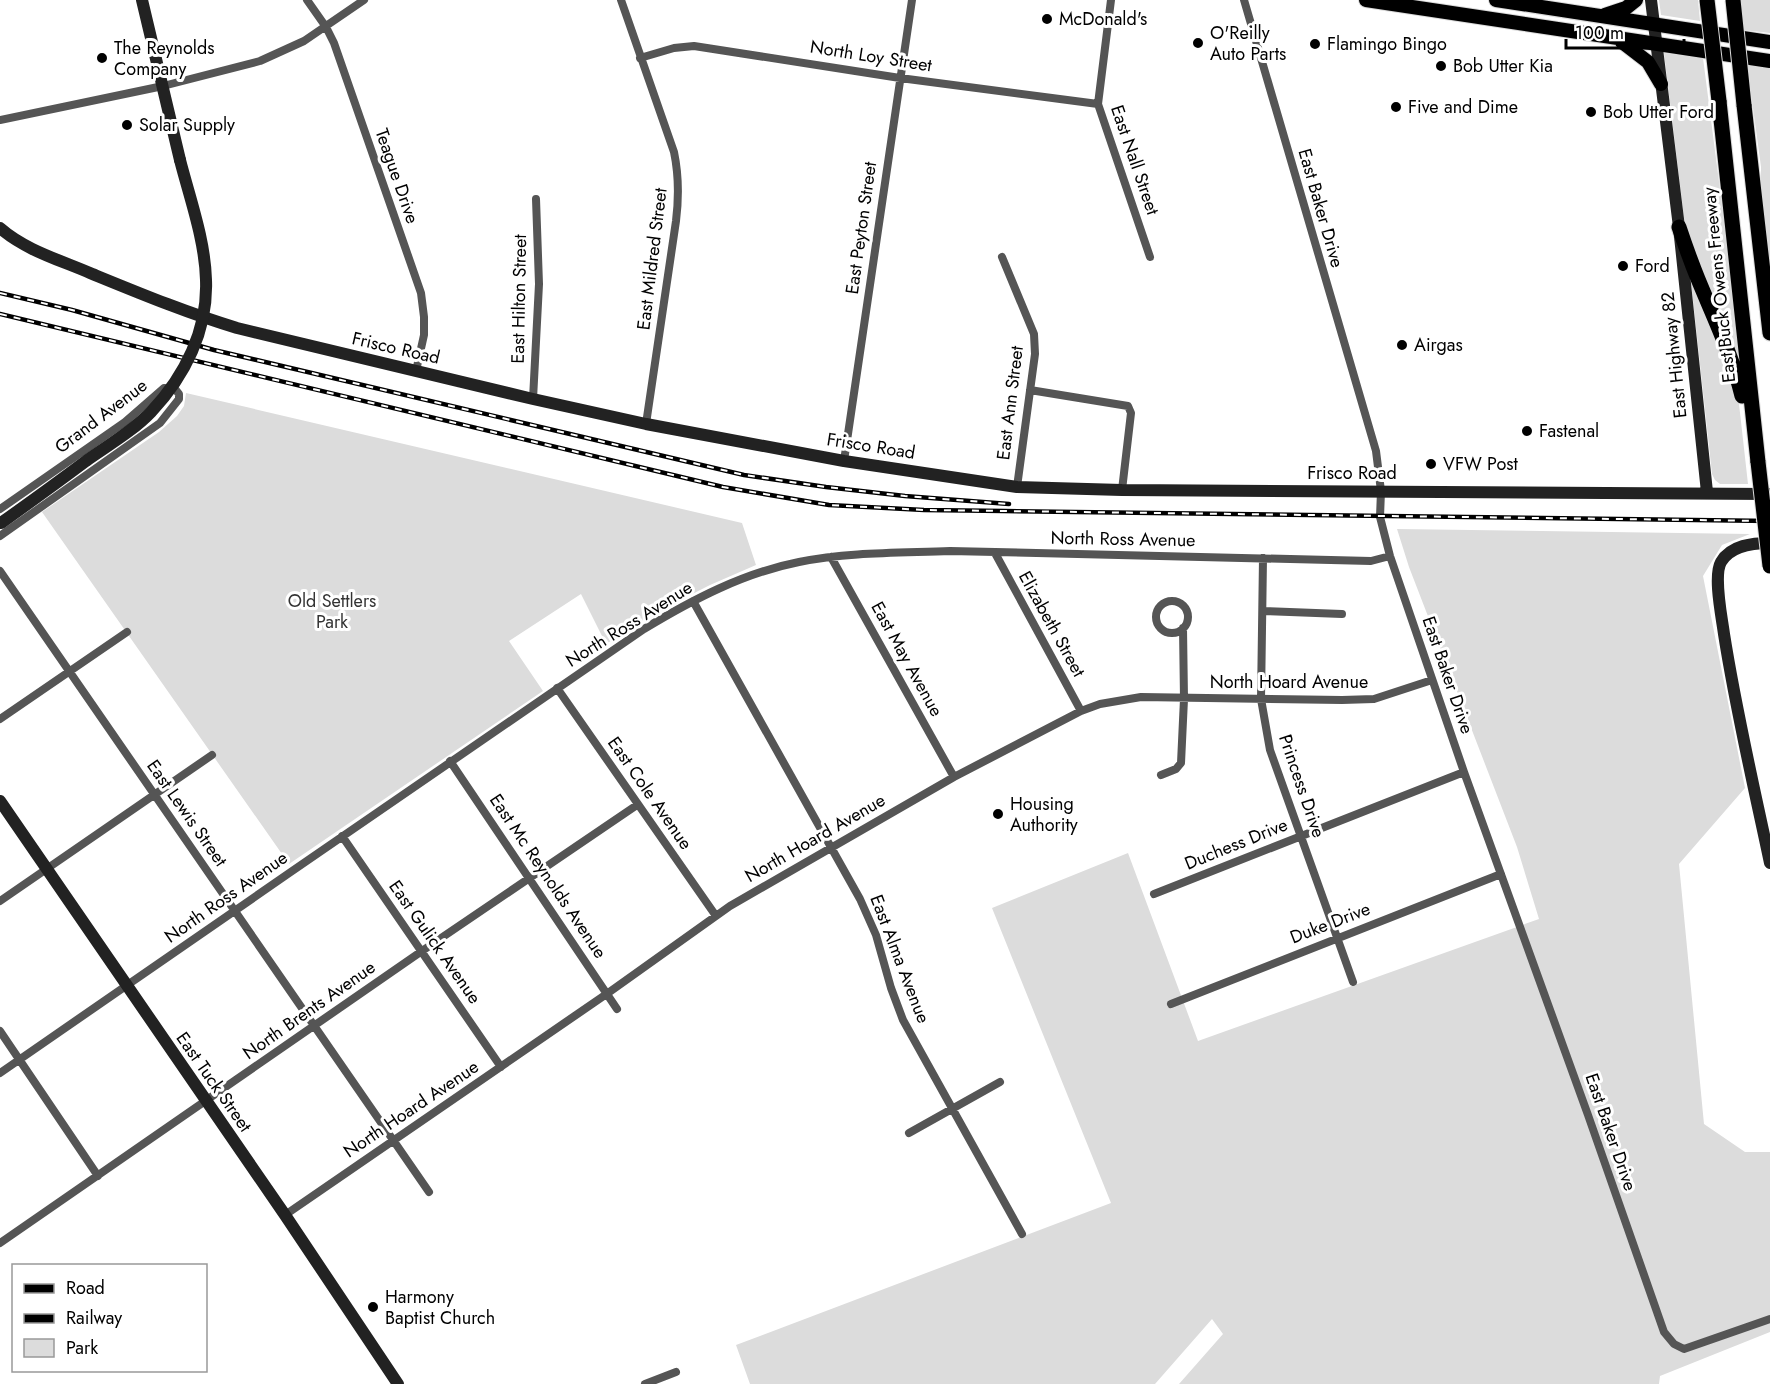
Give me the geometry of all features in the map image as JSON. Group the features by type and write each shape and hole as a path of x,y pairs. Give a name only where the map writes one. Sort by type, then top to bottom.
{"highway":[{"name":"East Buck Owens Freeway","path":"1707,0 1770,566"},
{"path":"1733,0 1770,333"},
{"path":"1679,227 1736,370 1755,444"}],"main road":[{"path":"1366,0 1770,61"},
{"path":"1496,0 1770,42"},
{"path":"1601,16 1626,8 1636,0"},
{"path":"1618,39 1648,62 1661,84"}],"street":[{"path":"0,528 150,413 188,361 200,331 206,304 205,259 142,0"},
{"name":"Teague Drive","path":"307,0 334,43 421,293 424,335 416,371"},
{"path":"0,120 163,86 260,62 304,41 364,0"},
{"name":"East Mildred Street","path":"621,0 674,152 678,172 676,221 646,424"},
{"name":"East Peyton Street","path":"844,461 912,0"},
{"name":"East Nall Street","path":"1111,0 1098,104 1150,257"},
{"name":"East Baker Drive","path":"1244,0 1376,452 1381,491 1380,517 1390,556 1464,772 1664,1332 1674,1344 1684,1349 1770,1320"},
{"name":"East Highway 82","path":"1651,0 1679,227 1707,492"},
{"name":"North Loy Street","path":"640,58 674,48 694,46 900,78 1098,104"},
{"name":"East Hilton Street","path":"533,399 539,284 536,199"},
{"name":"Frisco Road","path":"0,228 13,239 43,253 192,315 237,328 646,424 844,461 1017,487 1122,490 1770,494"},
{"name":"East Ann Street","path":"1002,256 1034,334 1035,354 1017,487"},
{"name":"Grand Avenue","path":"0,509 125,422 164,388 175,389 180,394 179,399 160,423 0,528"},
{"path":"1030,390 1128,406 1131,413 1122,490"},
{"path":"1770,543 1738,547 1720,563 1719,579 1719,598 1732,690 1770,863"},
{"name":"North Ross Avenue","path":"0,1073 644,629 693,601 762,571 831,557 950,552 1371,561 1390,556"},
{"name":"Elizabeth Street","path":"994,553 1081,711"},
{"name":"East May Avenue","path":"831,557 954,777"},
{"name":"Princess Drive","path":"1263,558 1261,699 1270,750 1353,982"},
{"name":"East Lewis Street","path":"0,571 429,1192"},
{"name":"East Alma Avenue","path":"693,601 860,899 876,935 903,1020 1023,1234"},
{"path":"1263,611 1342,614"},
{"path":"1161,775 1176,769 1181,763 1184,699 1183,628"},
{"path":"0,719 127,632"},
{"name":"North Hoard Avenue","path":"285,1215 608,993 730,906 954,777 1081,711 1100,704 1141,697 1374,699 1432,680"},
{"name":"East Cole Avenue","path":"558,688 716,916"},
{"path":"0,901 212,755"},
{"name":"East Mc Reynolds Avenue","path":"450,761 617,1009"},
{"name":"Duchess Drive","path":"1154,894 1464,772"},
{"name":"East Tuck Street","path":"0,801 285,1215 398,1384"},
{"name":"North Brents Avenue","path":"0,1243 637,805"},
{"name":"East Gulick Avenue","path":"342,836 501,1067"},
{"name":"Duke Drive","path":"1171,1004 1501,874"},
{"path":"0,1032 98,1176"},
{"path":"909,1133 1000,1082"},
{"path":"645,1384 676,1372"}],"green space":[{"path":"1659,0 1698,0 1700,21 1661,15"},
{"path":"1740,0 1770,0 1770,33 1743,30"},
{"path":"1664,53 1703,58 1746,390 1687,231"},
{"path":"1747,64 1770,67 1770,269 1761,167"},
{"path":"1690,273 1738,395 1748,484 1720,484 1712,474"},
{"name":"Old Settlers Park","path":"186,393 742,523 756,565 659,611 606,644 581,594 509,641 543,691 289,864 42,512 159,432 177,416 184,406"},
{"path":"1397,529 1750,534 1722,545 1703,576 1745,788 1679,864 1704,1124 1745,1152 1770,1152 1770,1332 1660,1376 1659,1384 1179,1384 1223,1334 1212,1319 1155,1384 750,1384 736,1345 1111,1203 992,908 1128,853 1198,1041 1539,919 1517,847 1409,567"}],"railway":[{"path":"0,293 72,310 214,350 744,475 905,496 1009,504"},
{"path":"0,314 723,487 829,505 924,510 1770,521"}],"place":[{"name":"McDonald's","path":"1047,19"},
{"name":"O'Reilly Auto Parts","path":"1198,43"},
{"name":"Flamingo Bingo","path":"1315,44"},
{"name":"The Reynolds Company","path":"102,58"},
{"name":"Bob Utter Kia","path":"1441,66"},
{"name":"Five and Dime","path":"1396,107"},
{"name":"Bob Utter Ford","path":"1591,112"},
{"name":"Solar Supply","path":"127,125"},
{"name":"Ford","path":"1623,266"},
{"name":"Airgas","path":"1402,345"},
{"name":"Fastenal","path":"1527,431"},
{"name":"VFW Post","path":"1431,464"},
{"name":"Housing Authority","path":"998,814"},
{"name":"Harmony Baptist Church","path":"373,1307"}]}
